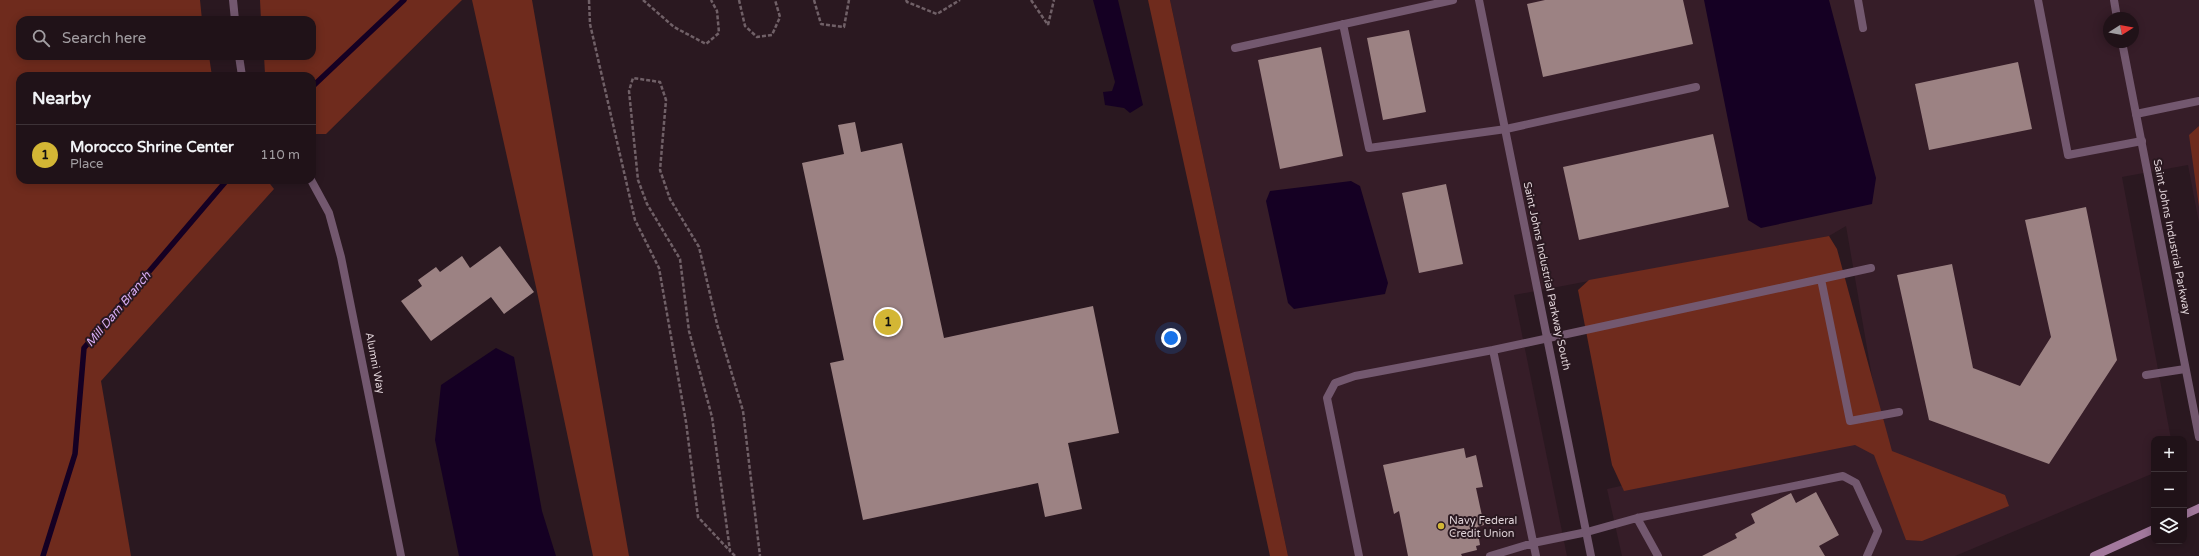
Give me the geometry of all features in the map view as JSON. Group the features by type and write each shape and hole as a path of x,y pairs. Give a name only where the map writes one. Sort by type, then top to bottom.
{"main road":[{"path":"2187,514 2199,508"},
{"path":"2094,556 2151,530"}],"street":[{"path":"233,0 235,16"},
{"path":"1235,48 1452,0"},
{"name":"Saint Johns Industrial Parkway South","path":"1479,0 1549,338 1592,556"},
{"path":"1858,0 1863,28"},
{"path":"2038,0 2068,155 2142,141"},
{"path":"2114,0 2116,12"},
{"path":"1343,24 1369,148 1506,129 1696,87"},
{"name":"Saint Johns Industrial Parkway","path":"2123,48 2199,437"},
{"path":"240,60 241,72"},
{"path":"2136,114 2199,101"},
{"name":"Alumni Way","path":"312,184 329,213 342,261 401,556"},
{"path":"1359,556 1327,398 1335,383 1355,376 1493,350 1871,268"},
{"path":"1822,279 1850,421 1899,412"},
{"path":"1493,350 1536,556"},
{"path":"2146,375 2185,369"},
{"path":"1490,556 1533,543 1587,532 1637,518 1844,476 1856,483 1878,531 1867,556"},
{"path":"1637,518 1658,556"}],"path":[{"path":"589,0 590,24 635,220 659,268 686,422 698,517 735,556"},
{"path":"643,0 674,27 706,44 719,33 717,11 711,0"},
{"path":"739,0 745,26 757,37 772,35 780,17 775,0"},
{"path":"814,0 821,24 844,27 849,0"},
{"path":"906,0 907,2 937,14 960,0"},
{"path":"1031,0 1048,25 1054,0"},
{"path":"730,551 712,417 689,331 680,259 648,204 638,180 629,91 633,78 660,82 666,100 660,170 670,199 700,247 716,324 742,411 760,556"}],"shaded area":[{"path":"0,0 200,0 202,16 16,16 16,60 210,60 211,72 16,72 16,184 270,184 274,189 101,381 131,556 0,556"},
{"path":"260,0 462,0 326,134 316,134 316,72 265,72 264,60 316,60 316,16 261,16"},
{"path":"472,0 532,0 629,556 593,556 536,287"},
{"path":"1093,0 1118,0 1143,105 1130,113 1124,108 1105,105 1103,92 1112,91 1115,82"},
{"path":"1148,0 1170,0 1288,556 1270,556"},
{"path":"1170,0 2199,0 2199,223 2188,165 2122,177 2170,436 2151,436 2151,474 1955,556 1622,556 1607,489 1881,429 1846,226 1829,236 1514,295 1567,556 1288,556"},
{"path":"1704,0 1829,0 1876,178 1872,204 1761,228 1748,220"},
{"path":"2199,126 2199,207 2189,135"},
{"path":"1351,181 1360,186 1388,283 1385,294 1294,309 1288,303 1266,201 1270,191"},
{"path":"1829,236 1837,249 1892,451 2005,495 2009,506 1922,541 1906,540 1874,455 1855,445 1624,491 1612,465 1578,290 1589,280"},
{"path":"496,348 514,357 542,511 556,556 459,556 435,440 441,385"}],"building":[{"path":"1545,0 1683,0 1693,44 1543,77 1527,4"},
{"path":"1409,30 1426,112 1383,120 1367,38"},
{"path":"1321,47 1343,156 1280,169 1258,60"},
{"path":"2018,62 2032,129 1929,150 1915,84"},
{"path":"855,122 861,152 902,143 944,338 1093,306 1119,433 1068,443 1082,509 1045,517 1038,483 863,520 830,363 844,360 802,163 844,154 838,125"},
{"path":"1713,134 1729,207 1579,240 1563,167"},
{"path":"1446,184 1463,264 1419,273 1402,193"},
{"path":"2086,207 2117,360 2049,464 1929,420 1897,275 1952,264 1973,368 2020,386 2051,337 2025,220"},
{"path":"500,246 534,292 504,314 491,297 431,341 401,301 422,286 418,280 436,267 440,272 462,256 470,268"},
{"path":"1464,448 1466,458 1476,455 1483,487 1476,488 1484,525 1477,527 1480,545 1476,546 1477,550 1461,554 1462,556 1408,556 1399,511 1394,514 1383,465"},
{"path":"1816,492 1839,535 1819,546 1825,556 1702,556 1737,538 1735,534 1755,523 1751,514 1791,493 1796,503"}],"waterway":[{"path":"316,83 404,0"},
{"name":"Mill Dam Branch","path":"43,556 75,454 84,348 224,184"}],"place":[{"name":"Morocco Shrine Center","path":"888,322"},
{"name":"Navy Federal Credit Union","path":"1441,526"}]}
